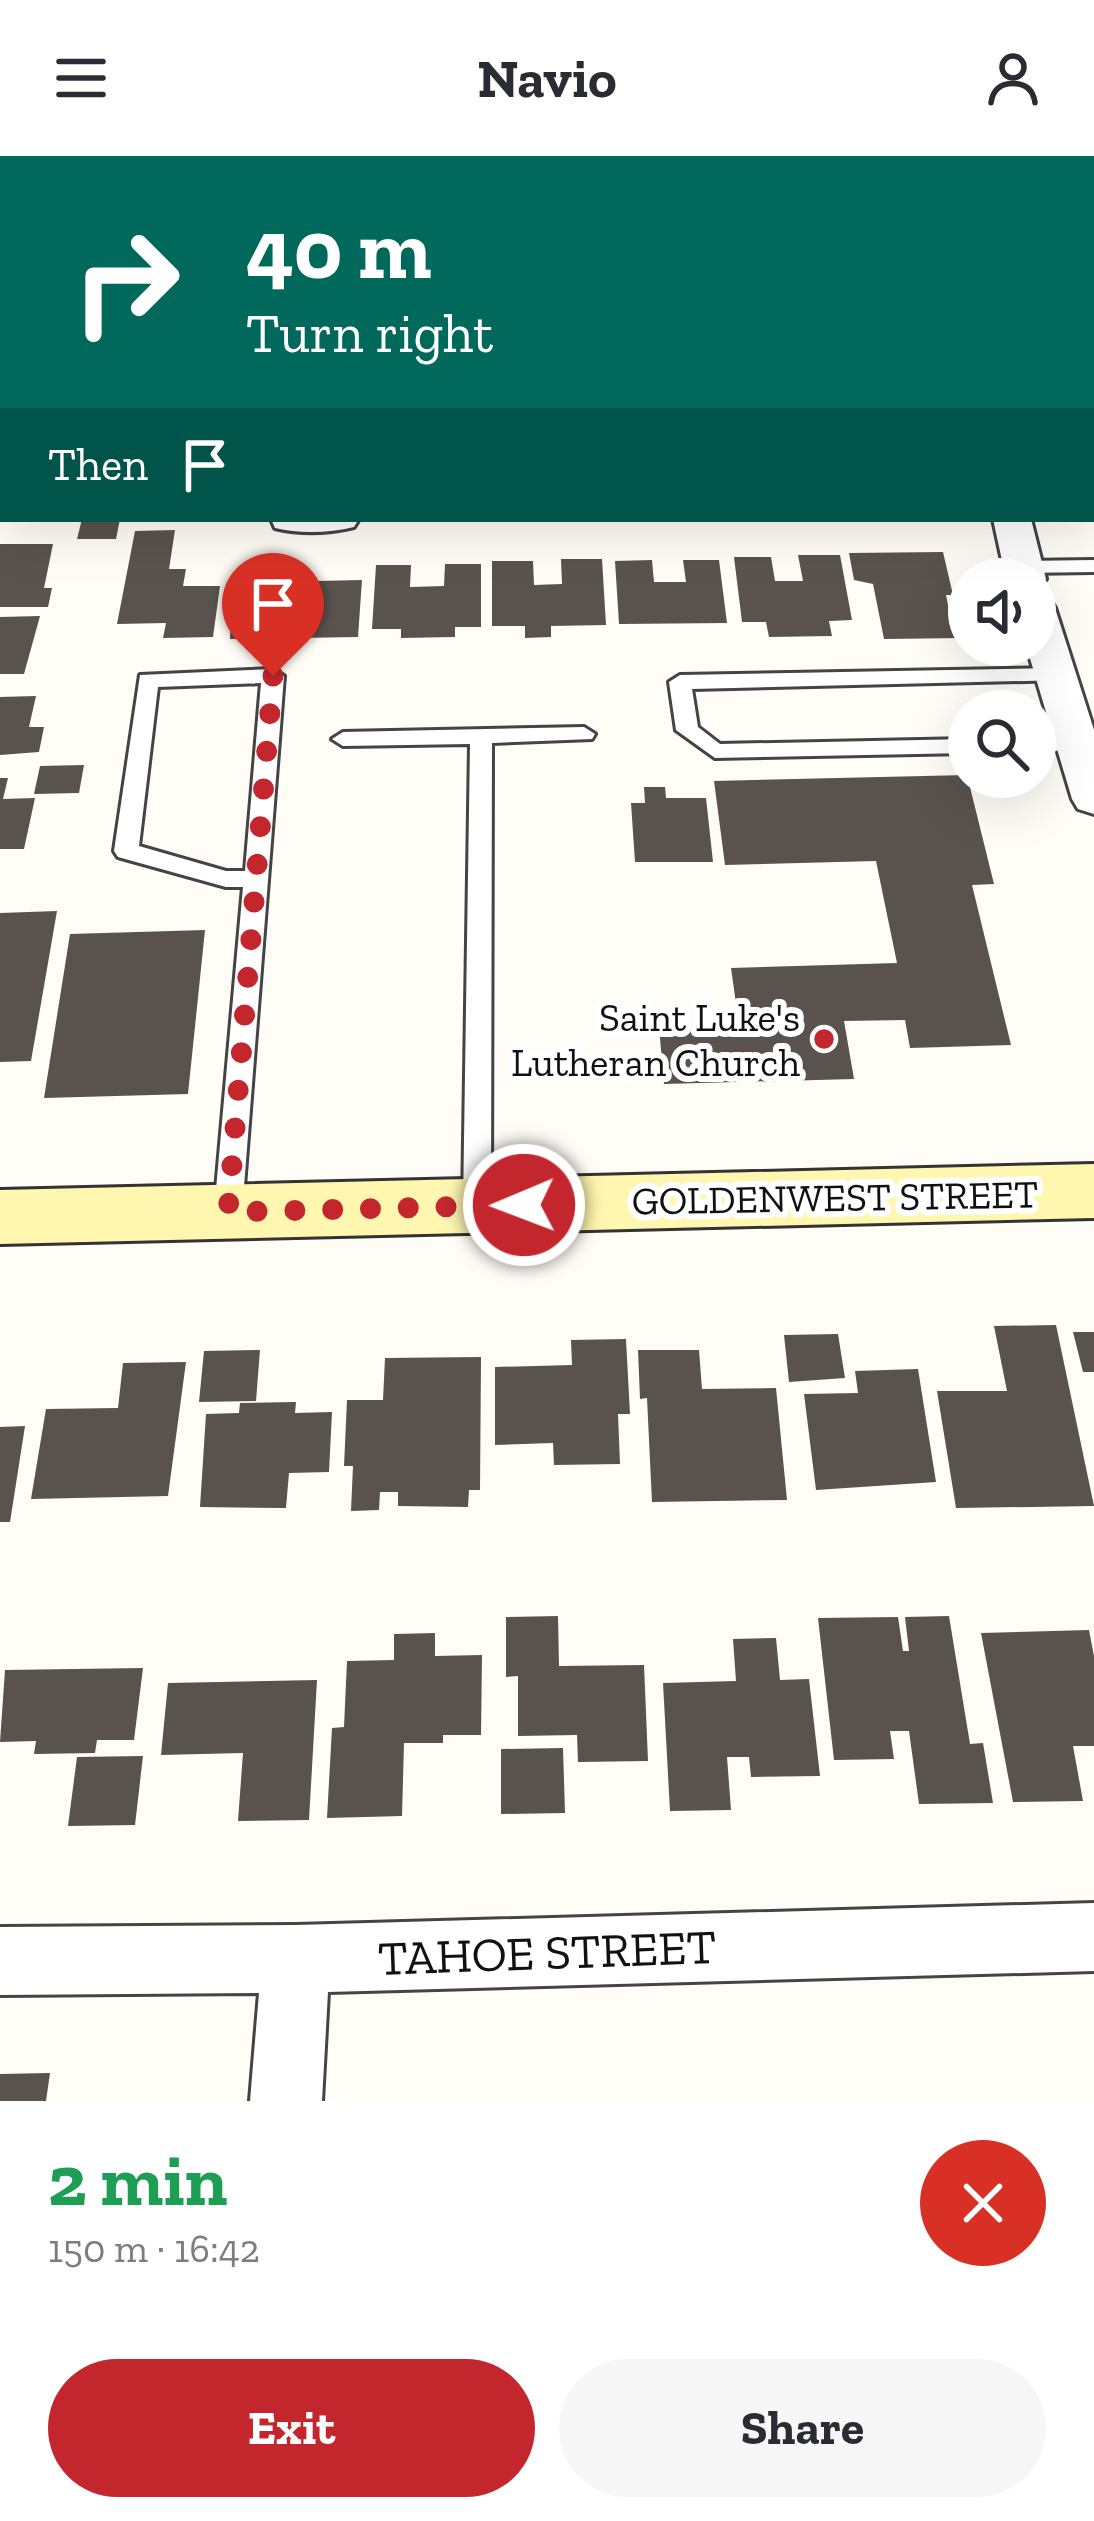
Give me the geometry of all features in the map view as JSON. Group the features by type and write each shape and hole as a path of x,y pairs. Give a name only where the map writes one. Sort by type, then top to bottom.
{"main road":[{"name":"GOLDENWEST STREET","path":"0,1217 1094,1191"}],"street":[{"path":"1013,522 1021,558"},
{"path":"1053,666 1069,743 1094,800"},
{"name":"TAHOE STREET","path":"0,1960 296,1959 1094,1937"},
{"path":"286,2101 296,1959"}],"lane":[{"path":"1056,570 1094,566"},
{"path":"948,746 715,751 687,730 680,682 1056,675"},
{"path":"228,1212 273,676 148,680 126,850 226,879 253,879"},
{"path":"343,739 584,734"},
{"path":"477,1206 481,736"}],"building":[{"path":"81,522 119,522 116,539 77,539"},
{"path":"175,530 169,569 186,569 183,586 220,586 213,637 163,638 166,623 117,624 135,531"},
{"path":"0,544 53,544 44,588 52,588 48,607 0,607"},
{"path":"943,552 948,574 948,638 884,639 873,584 854,580 849,553"},
{"path":"798,555 840,555 852,620 829,621 832,636 769,637 766,622 742,622 734,557 771,557 775,581 803,581"},
{"path":"561,559 602,559 606,625 551,626 551,637 525,638 525,626 492,626 492,561 533,561 534,585 562,584"},
{"path":"652,560 654,582 686,582 683,560 719,560 727,623 619,624 615,561"},
{"path":"445,564 481,564 481,627 455,627 455,637 401,638 401,629 372,629 376,565 411,565 410,587 444,586"},
{"path":"362,580 358,637 230,639 232,586 277,586 276,592 283,592 282,603 315,603 317,581"},
{"path":"40,616 24,674 0,674 0,617"},
{"path":"36,696 29,727 44,727 39,752 0,755 0,697"},
{"path":"84,765 79,793 34,794 40,766"},
{"path":"948,775 948,798 973,798 994,884 972,885 1011,1045 910,1048 905,1020 844,1021 854,1079 664,1084 659,1027 739,1025 731,968 897,963 876,861 725,865 714,781"},
{"path":"0,778 8,778 3,799 35,798 24,849 0,849"},
{"path":"644,787 665,787 666,798 706,798 713,862 635,862 631,803 645,803"},
{"path":"57,911 31,1061 0,1062 0,913"},
{"path":"205,930 188,1094 44,1098 70,934"},
{"path":"1056,1325 1094,1506 956,1508 937,1391 1007,1391 994,1326"},
{"path":"1073,1332 1094,1332 1094,1372 1083,1372"},
{"path":"838,1334 845,1378 789,1382 784,1335"},
{"path":"626,1339 630,1414 618,1414 620,1464 554,1465 553,1443 495,1445 495,1367 572,1365 571,1340"},
{"path":"260,1350 256,1401 199,1402 204,1351"},
{"path":"638,1350 699,1350 702,1389 776,1388 787,1500 652,1502 647,1398 640,1399"},
{"path":"481,1357 480,1490 469,1490 468,1507 398,1506 398,1492 380,1492 379,1510 351,1511 353,1466 344,1466 347,1400 383,1400 385,1358"},
{"path":"186,1362 168,1496 31,1499 46,1409 118,1408 123,1363"},
{"path":"918,1369 936,1482 816,1490 804,1394 858,1393 855,1371"},
{"path":"296,1402 295,1413 332,1412 329,1472 289,1473 286,1508 200,1507 206,1414 239,1413 240,1403"},
{"path":"25,1426 10,1522 0,1522 0,1427"},
{"path":"558,1616 559,1666 644,1665 648,1761 578,1762 577,1735 518,1736 518,1676 506,1677 506,1617"},
{"path":"949,1616 970,1744 983,1743 993,1803 919,1804 909,1731 890,1731 894,1759 834,1760 818,1618 898,1617 903,1651 909,1651 905,1617"},
{"path":"1089,1630 1094,1656 1094,1746 1073,1746 1083,1801 1013,1802 981,1633"},
{"path":"435,1633 435,1656 482,1655 481,1735 443,1735 443,1743 404,1743 402,1816 327,1818 332,1728 344,1727 347,1661 394,1660 394,1634"},
{"path":"776,1638 780,1680 809,1679 820,1776 751,1777 749,1757 727,1757 731,1810 670,1811 663,1683 736,1681 733,1639"},
{"path":"143,1668 134,1740 97,1740 95,1753 34,1754 36,1741 0,1742 5,1670"},
{"path":"317,1680 309,1820 238,1821 243,1753 161,1755 168,1683"},
{"path":"563,1748 565,1813 501,1814 501,1749"},
{"path":"143,1756 135,1825 68,1826 77,1757"},
{"path":"50,2073 46,2101 0,2101 0,2074"}],"place":[{"name":"Saint Luke's Lutheran Church","path":"824,1039"}],"route":[{"path":"273,676 228,1212 524,1205"}]}
